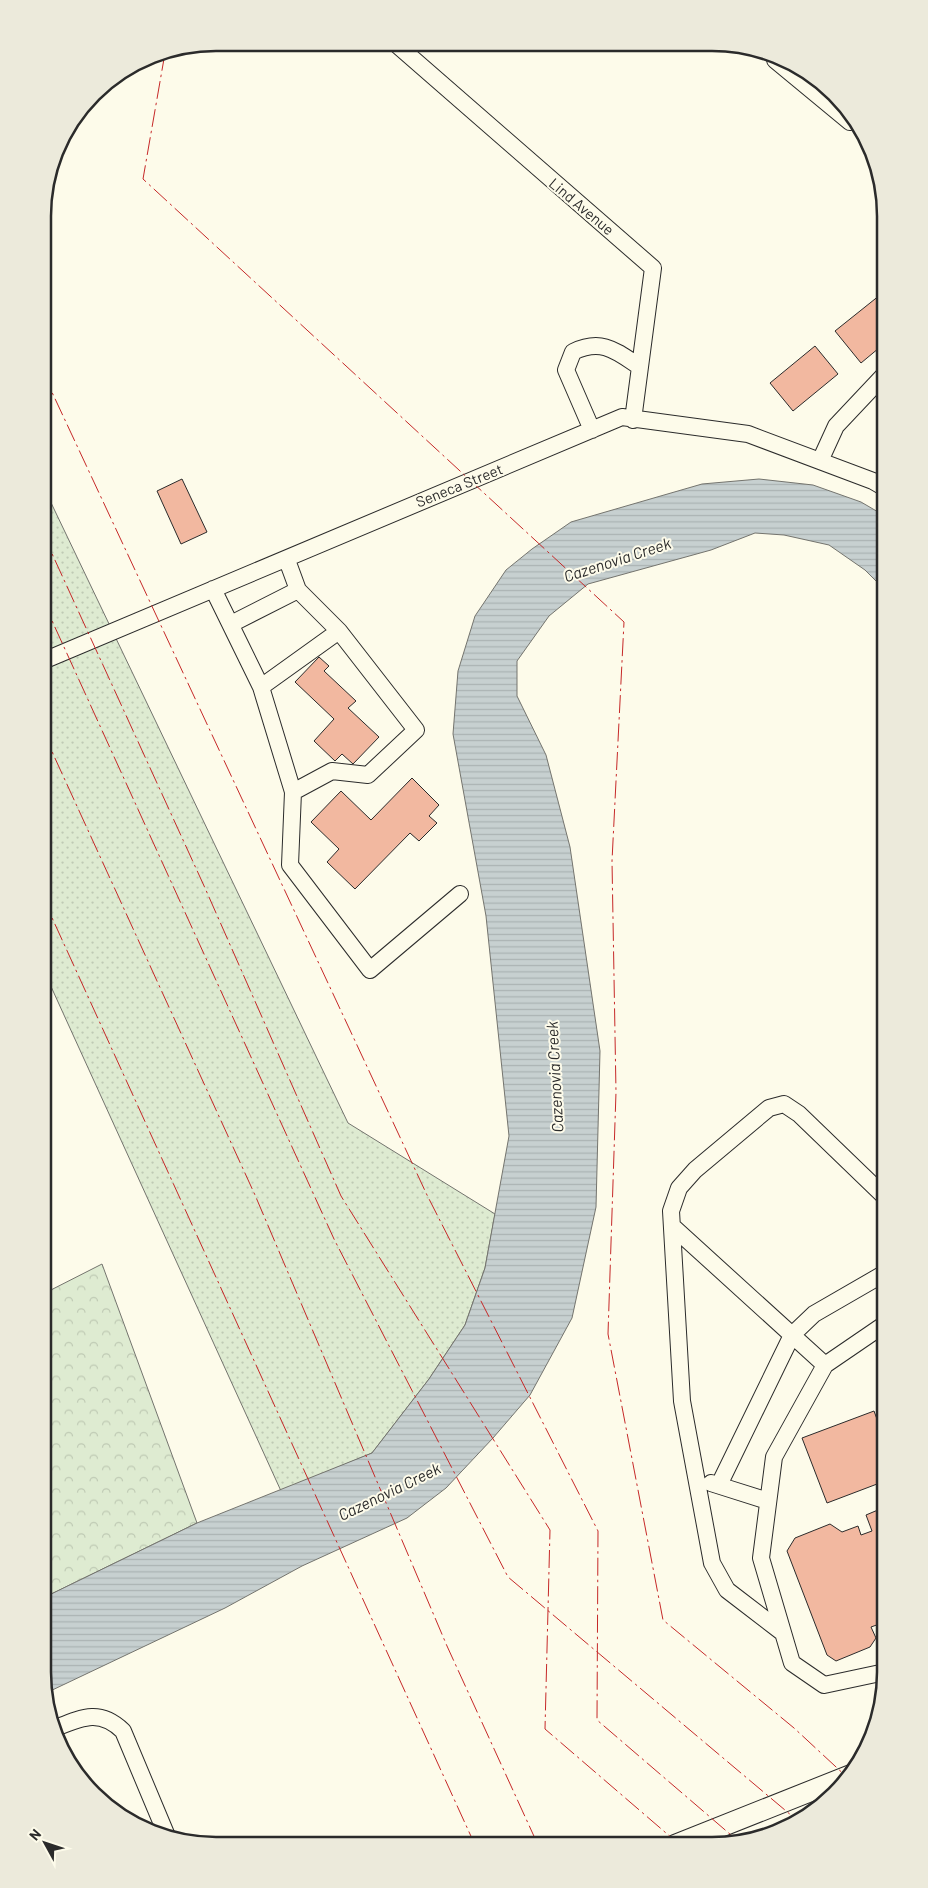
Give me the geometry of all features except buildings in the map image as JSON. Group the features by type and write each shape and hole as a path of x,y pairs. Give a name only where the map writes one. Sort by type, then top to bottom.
{"main road":[{"path":"695,1837 834,1782"}],"street":[{"name":"Lind Avenue","path":"405,52 653,268 633,420"},
{"path":"784,68 842,116"},
{"path":"592,430 566,370 573,352 586,346 612,348 640,367"},
{"path":"820,460 836,426 877,383"},
{"name":"Seneca Street","path":"52,657 287,560 409,506 622,417 633,420 748,434 820,460 877,484"},
{"path":"287,560 298,590 339,631 416,730 368,775 332,771 293,792"},
{"path":"214,589 261,687 293,792 290,865 370,970 460,894"},
{"path":"231,624 298,590"},
{"path":"261,687 339,631"},
{"path":"783,1633 727,1590 712,1563 682,1401 671,1211 679,1188 695,1170 769,1108 784,1104 799,1114 876,1189"},
{"path":"672,1226 825,1365"},
{"path":"719,1486 792,1335 814,1314 876,1277"},
{"path":"876,1330 825,1365 774,1457 761,1558 792,1664 824,1685 876,1674"},
{"path":"696,1478 768,1501"},
{"path":"60,1726 78,1719 96,1717 112,1720 123,1731 163,1827"}],"green space":[{"path":"52,504 348,1123 495,1214 485,1268 465,1325 429,1379 372,1453 281,1491 51,988"},
{"path":"102,1264 197,1523 51,1594 51,1290"}],"water":[{"name":"Cazenovia Creek","path":"759,479 813,485 861,502 877,511 877,582 865,570 829,545 784,535 755,533 711,550 588,584 549,616 517,661 517,696 546,755 570,847 600,1051 596,1207 572,1318 530,1395 446,1488 407,1518 302,1566 225,1608 53,1690 51,1594 197,1523 372,1453 429,1379 465,1325 485,1268 509,1136 486,916 453,734 458,671 475,616 506,570 532,549 571,522 702,484"}],"power":[{"path":"164,60 143,179 624,622 612,861 616,1092 608,1334 663,1620 794,1728 842,1773"},
{"path":"52,392 427,1195 598,1531 597,1720 731,1835"},
{"path":"52,553 205,888 341,1196 550,1530 545,1729 671,1837"},
{"path":"52,620 334,1239 508,1577 792,1816"},
{"path":"52,751 255,1195 447,1646 534,1837"},
{"path":"52,917 471,1837"}]}
